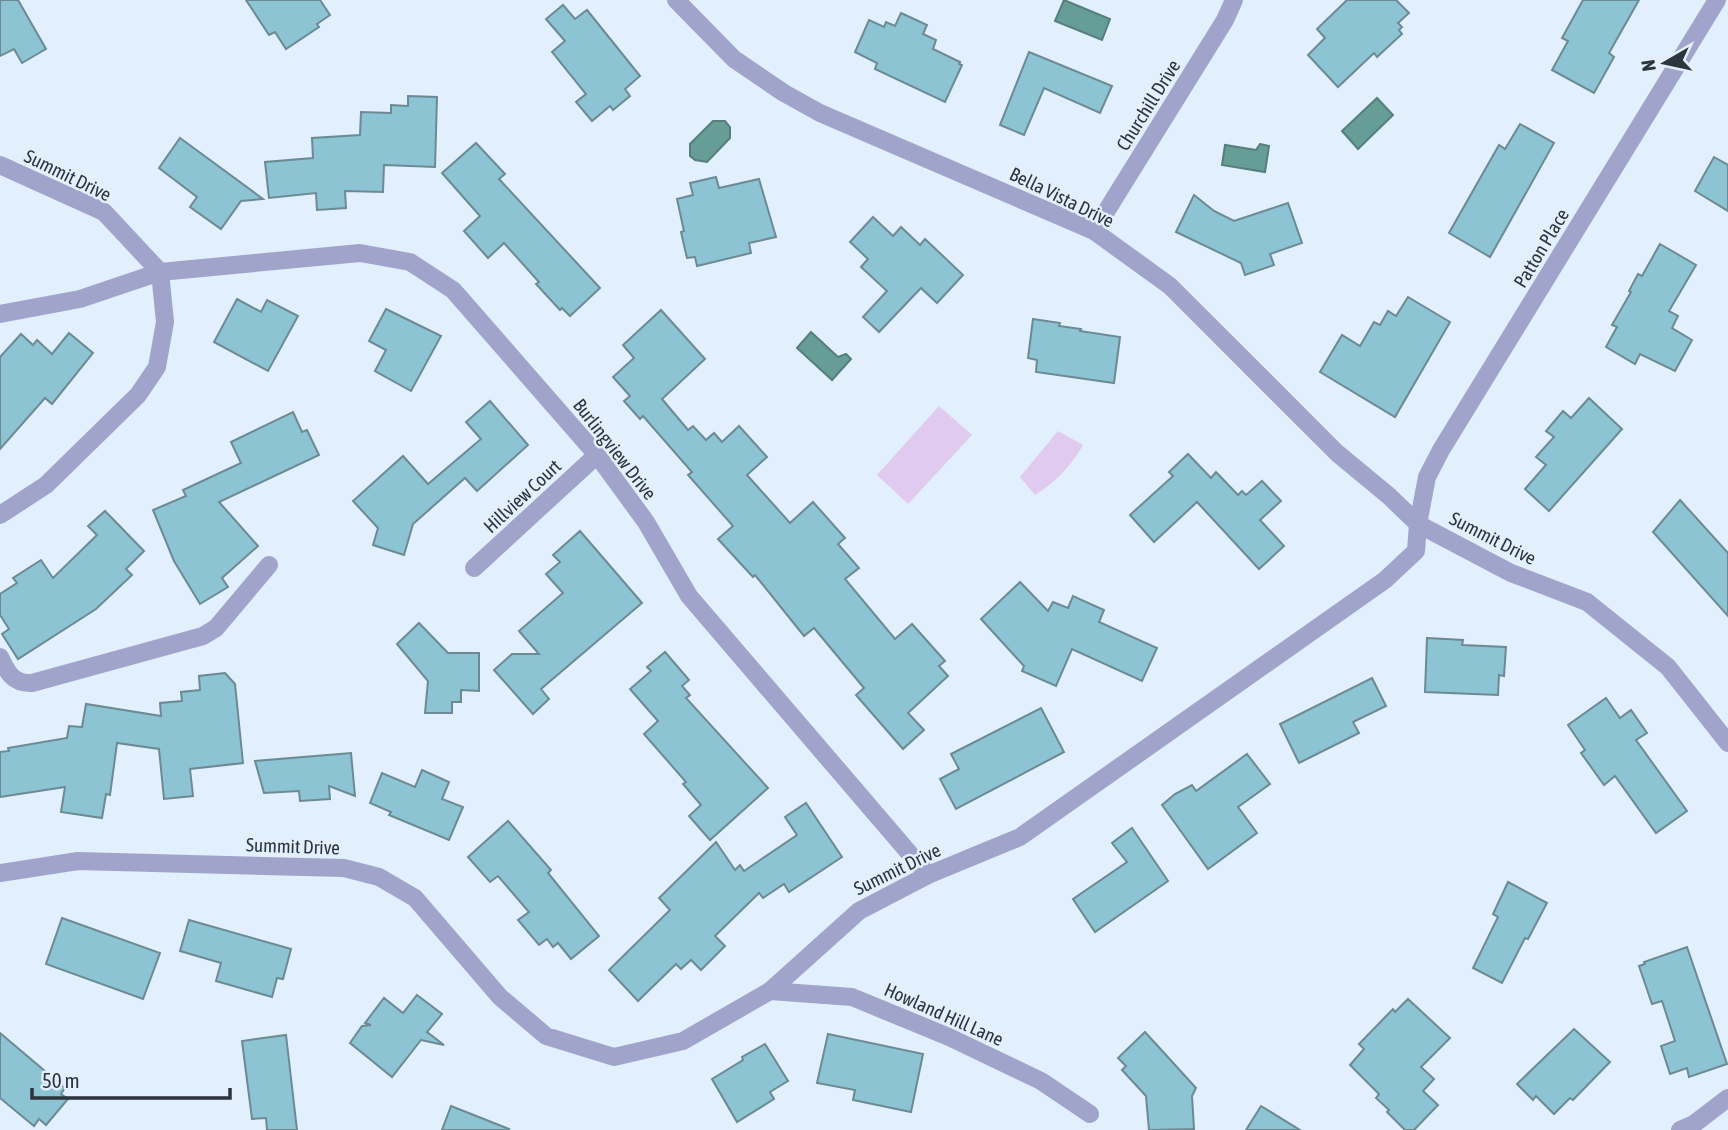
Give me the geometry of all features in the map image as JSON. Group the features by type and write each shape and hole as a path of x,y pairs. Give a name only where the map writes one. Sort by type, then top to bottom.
{"street":[{"name":"Bella Vista Drive","path":"676,0 734,60 808,107 1094,231 1170,286 1337,453 1390,496 1418,524"},
{"name":"Churchill Drive","path":"1094,231 1225,20 1234,0"},
{"name":"Patton Place","path":"1418,524 1427,477 1441,450 1717,0"},
{"name":"Summit Drive","path":"0,165 104,212 159,272"},
{"name":"Burlingview Drive","path":"0,314 80,299 159,272 360,253 410,262 453,290 597,455 646,522 689,596 928,875"},
{"path":"0,514 46,485 138,395 157,368 165,322 159,272"},
{"name":"Hillview Court","path":"474,568 597,455"},
{"name":"Summit Drive","path":"0,873 78,861 344,868 379,877 415,898 500,997 546,1036 614,1056 683,1041 770,990 859,911 928,875 1020,837 1385,580 1416,551 1418,524 1511,573 1587,602 1668,667 1728,743"},
{"path":"0,657 10,676 18,682 32,683 203,636 216,628 269,565"},
{"name":"Howland Hill Lane","path":"770,990 852,997 949,1037 1029,1076 1090,1114"},
{"path":"1680,1130 1694,1124 1728,1098"}],"shaded area":[{"path":"1064,0 1110,19 1102,40 1055,21"},
{"path":"1377,98 1393,115 1358,149 1342,131"},
{"path":"713,121 725,121 730,127 730,138 707,162 695,160 690,156 690,144"},
{"path":"1260,144 1269,146 1265,172 1222,165 1225,145 1256,150"},
{"path":"811,332 838,357 846,354 851,359 832,380 797,348"},
{"path":"939,406 972,435 908,504 877,475"},
{"path":"1058,431 1083,445 1062,473 1035,495 1020,477"}],"building":[{"path":"0,0 18,0 46,49 22,63 14,49 0,56"},
{"path":"246,0 320,0 330,15 317,24 319,27 286,49 275,32 269,35"},
{"path":"1347,0 1396,0 1409,13 1398,23 1402,27 1399,30 1402,34 1377,57 1374,53 1338,87 1308,55 1325,38 1317,29"},
{"path":"1583,0 1639,0 1609,53 1614,57 1594,93 1552,70 1568,41 1562,38"},
{"path":"563,5 575,19 587,10 640,76 625,89 630,96 613,110 610,106 592,121 576,102 586,94 552,52 565,41 546,19"},
{"path":"901,13 927,25 923,34 936,40 933,49 962,65 945,102 875,69 877,63 855,52 869,20 884,27 886,22 895,26"},
{"path":"1029,52 1112,86 1100,113 1044,88 1024,135 1000,125"},
{"path":"408,96 437,97 435,167 384,165 383,192 345,191 346,208 317,210 316,193 269,198 265,162 313,158 312,138 360,135 361,112 391,113 391,105 408,106"},
{"path":"1520,124 1554,143 1490,257 1449,233 1499,145 1505,149"},
{"path":"180,138 263,199 241,201 221,229 190,207 197,197 159,168"},
{"path":"476,143 505,174 499,179 600,288 570,316 562,308 560,310 536,284 539,282 504,243 488,258 464,231 480,216 442,173"},
{"path":"1714,157 1728,165 1728,211 1695,191"},
{"path":"716,177 719,188 759,179 776,237 749,243 751,253 697,266 695,257 687,258 677,199 693,195 690,183"},
{"path":"1194,195 1214,211 1234,221 1288,203 1302,243 1270,254 1274,265 1245,275 1241,263 1176,232"},
{"path":"873,217 893,236 901,227 920,245 925,239 963,275 937,303 921,288 879,332 863,317 887,291 861,267 868,259 850,242"},
{"path":"1660,244 1696,265 1669,311 1678,316 1672,328 1692,340 1675,371 1640,354 1635,364 1606,347 1617,327 1612,325 1631,292 1629,291 1638,274 1642,276"},
{"path":"1408,297 1450,322 1395,417 1320,372 1342,335 1360,346 1374,322 1380,325 1388,311 1396,316"},
{"path":"237,299 261,312 267,300 298,316 268,371 214,342"},
{"path":"386,309 441,336 411,391 375,371 386,350 369,341"},
{"path":"661,310 705,359 662,399 688,430 693,426 706,440 714,433 722,442 739,426 767,457 747,475 790,523 813,502 845,538 838,544 859,568 845,579 895,639 912,624 945,661 939,666 948,676 908,713 924,730 903,749 856,695 864,688 814,628 804,636 755,575 753,577 718,539 733,526 688,475 692,472 643,416 640,419 624,401 630,396 613,377 634,358 623,345"},
{"path":"1033,319 1060,323 1059,326 1081,329 1080,331 1120,337 1114,383 1036,372 1037,360 1028,358"},
{"path":"69,333 93,353 52,404 45,398 0,449 0,357 21,334 33,345 37,340 52,354"},
{"path":"1589,398 1622,429 1549,511 1525,489 1546,465 1536,457 1554,437 1546,431 1563,411 1571,418"},
{"path":"490,401 528,445 477,491 465,478 413,524 404,555 373,545 378,528 353,501 403,456 428,484 481,439 466,422"},
{"path":"293,412 302,432 307,430 319,455 219,502 258,546 222,578 228,587 200,604 174,561 153,510 186,496 183,490 241,463 231,442"},
{"path":"1188,454 1211,478 1216,472 1238,495 1242,491 1246,495 1262,481 1281,501 1260,520 1284,546 1259,569 1197,502 1154,542 1130,515 1173,476 1169,472"},
{"path":"1680,500 1728,553 1728,616 1653,532"},
{"path":"105,511 144,551 126,569 132,575 96,609 18,659 2,634 9,629 0,615 0,594 17,583 13,578 41,560 53,578 97,535 88,526"},
{"path":"580,531 642,603 541,689 549,699 533,714 494,670 512,654 539,654 519,631 563,593 546,574 560,562 553,555"},
{"path":"1020,582 1048,611 1053,602 1068,608 1073,596 1104,610 1099,622 1157,648 1142,681 1072,649 1056,686 1022,671 1024,666 981,619"},
{"path":"419,623 448,653 479,653 479,691 461,690 461,702 452,702 452,713 425,713 428,681 397,644"},
{"path":"1427,638 1463,640 1462,645 1506,647 1504,676 1499,675 1498,695 1425,692"},
{"path":"665,652 689,680 682,686 690,695 686,698 768,788 710,840 689,816 701,805 683,784 686,782 644,734 658,721 630,689 651,671 647,667"},
{"path":"225,673 235,684 243,763 190,769 193,796 164,799 159,749 117,743 110,795 106,794 102,818 61,812 65,787 0,797 0,752 9,751 8,748 67,738 69,726 82,727 86,704 161,716 160,703 182,701 181,692 200,690 199,676"},
{"path":"1372,678 1386,706 1353,722 1359,733 1299,763 1280,724"},
{"path":"1606,698 1620,718 1631,710 1647,733 1636,740 1687,811 1656,833 1615,776 1604,785 1581,753 1585,750 1568,725"},
{"path":"1041,708 1064,752 956,809 940,779 959,769 951,754"},
{"path":"351,753 355,796 329,786 330,799 300,801 299,791 264,793 255,761"},
{"path":"1247,754 1270,784 1238,807 1257,833 1208,869 1162,805 1192,785 1196,791"},
{"path":"422,770 449,782 442,799 463,807 449,840 389,815 391,812 370,803 382,773 415,787"},
{"path":"806,803 842,857 789,892 784,884 763,898 759,893 715,936 725,946 701,970 691,960 681,969 676,964 638,1001 609,970 670,910 659,898 716,842 735,870 740,865 744,871 797,835 785,817"},
{"path":"508,821 551,870 548,873 599,936 571,959 558,943 553,947 547,939 539,945 518,920 529,912 498,876 490,882 468,857"},
{"path":"1132,828 1168,881 1095,932 1073,899 1127,862 1112,843"},
{"path":"1508,882 1547,903 1502,983 1473,968 1498,917 1493,914"},
{"path":"62,918 160,953 143,999 46,964"},
{"path":"189,920 291,949 283,979 277,978 272,997 216,981 221,963 180,951"},
{"path":"1687,947 1727,1064 1689,1077 1687,1068 1670,1074 1661,1046 1675,1041 1662,1001 1652,1004 1639,966"},
{"path":"417,995 442,1014 427,1032 444,1045 421,1040 392,1077 350,1043 362,1026 371,1025 365,1023 384,998 403,1013"},
{"path":"1408,999 1450,1038 1421,1067 1434,1079 1423,1091 1438,1105 1414,1130 1405,1130 1387,1112 1389,1110 1376,1098 1379,1094 1350,1065 1364,1049 1359,1044 1393,1009 1395,1012"},
{"path":"1574,1029 1610,1062 1573,1100 1570,1098 1554,1114 1536,1096 1533,1100 1517,1084"},
{"path":"1145,1032 1196,1088 1192,1096 1194,1129 1149,1130 1146,1096 1122,1070 1126,1066 1118,1058"},
{"path":"0,1033 65,1088 61,1094 68,1099 46,1125 39,1119 34,1126 0,1098"},
{"path":"828,1034 923,1054 911,1112 853,1100 855,1090 817,1083"},
{"path":"286,1035 297,1130 267,1130 266,1118 252,1119 242,1041"},
{"path":"765,1044 788,1081 770,1092 774,1099 737,1122 712,1079"},
{"path":"451,1106 509,1129 442,1130"},
{"path":"1261,1106 1300,1130 1246,1130"}]}
